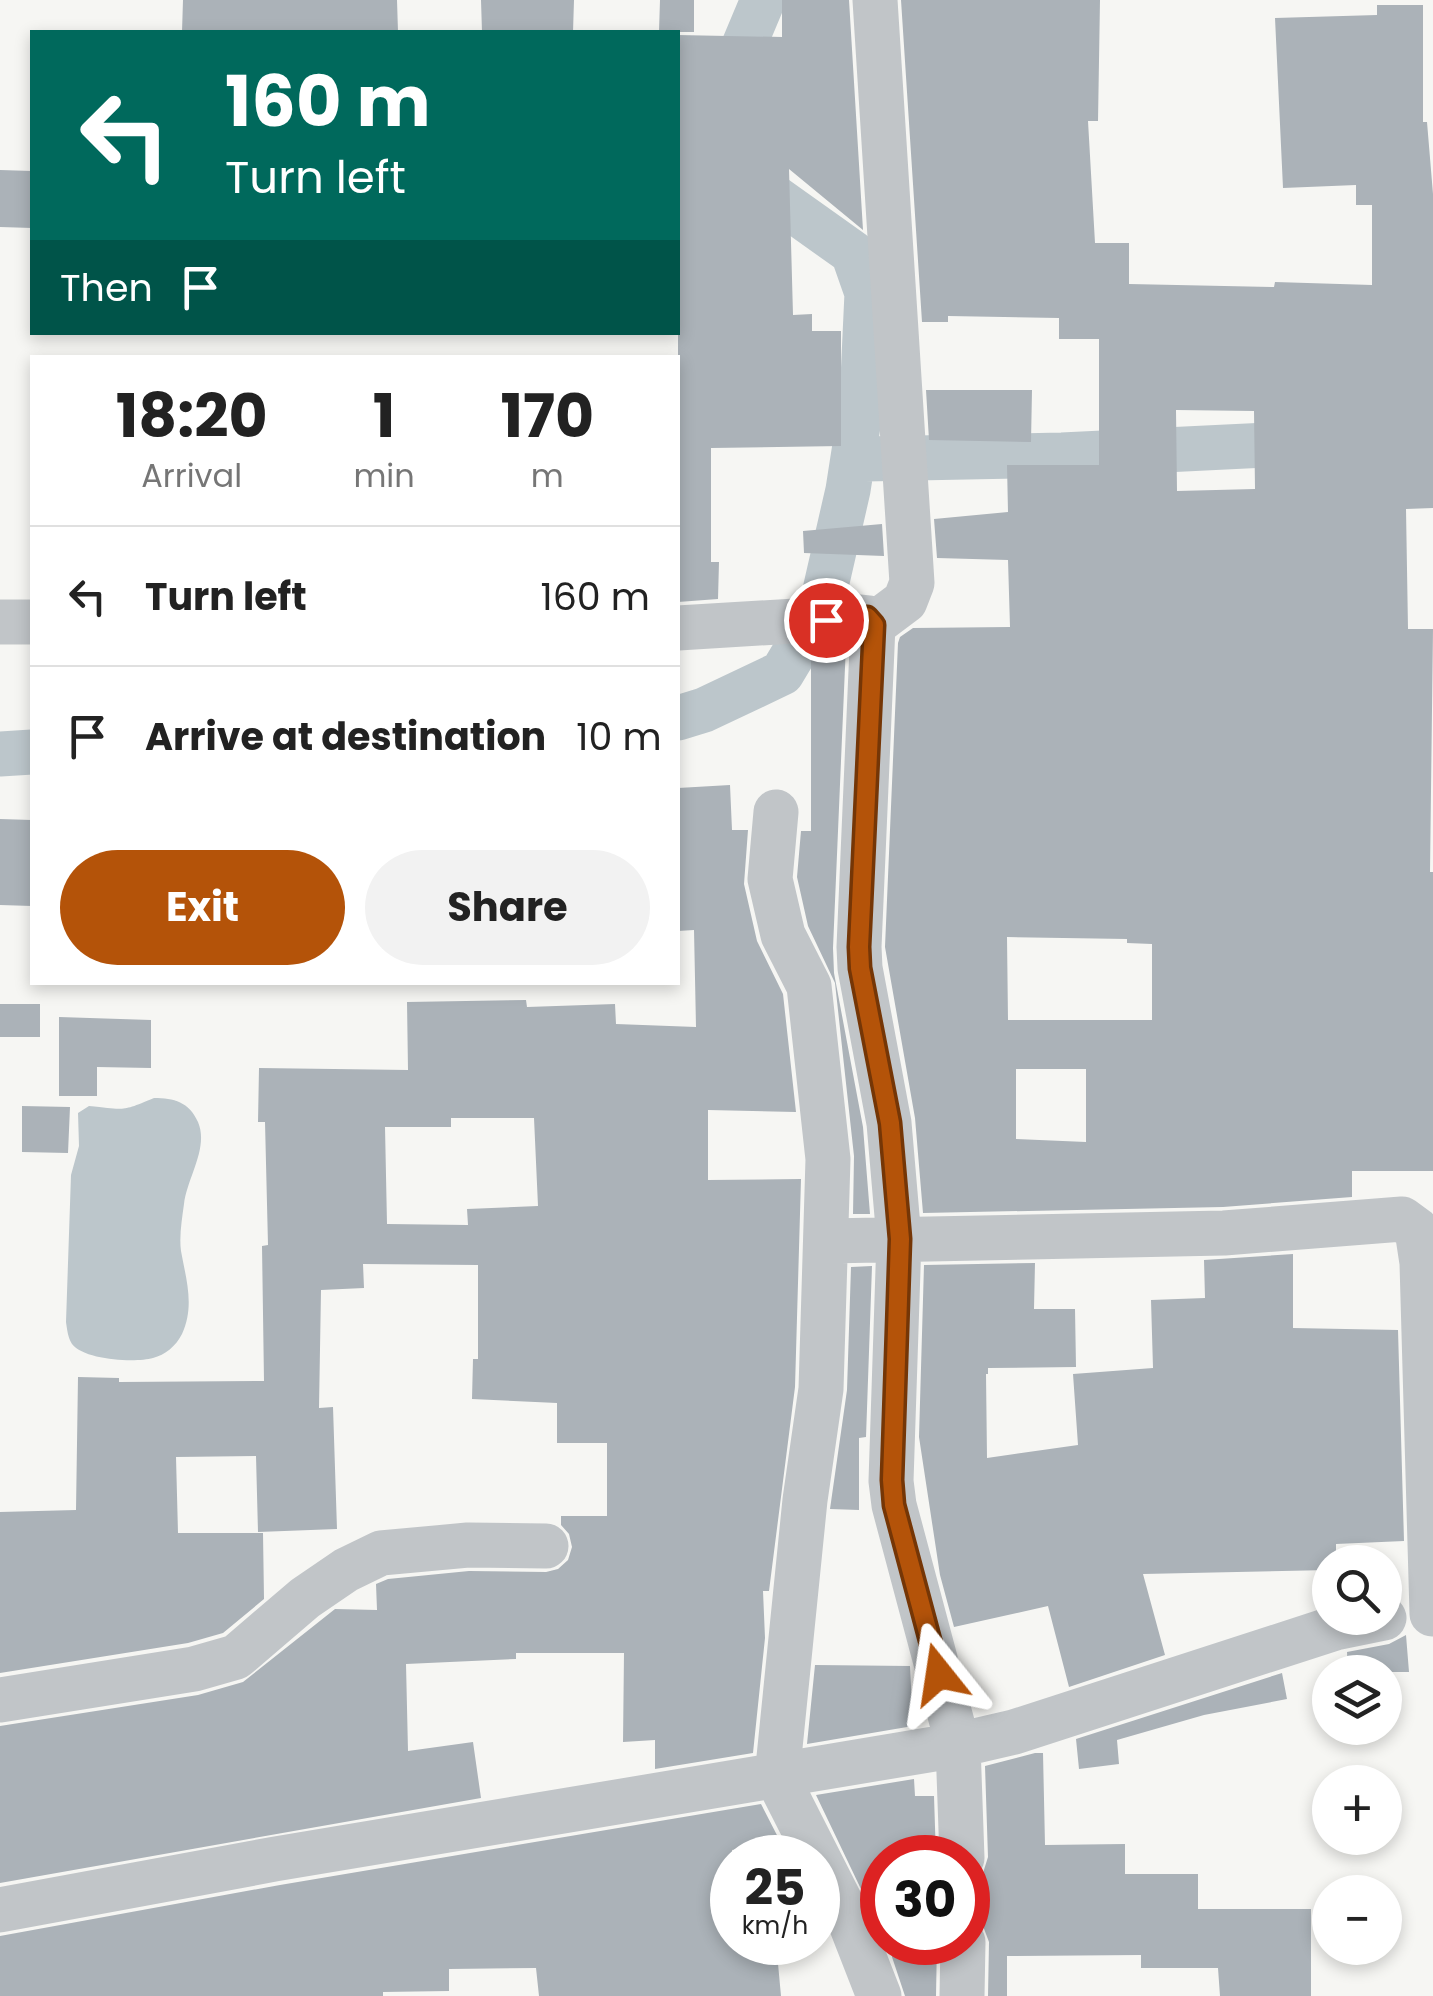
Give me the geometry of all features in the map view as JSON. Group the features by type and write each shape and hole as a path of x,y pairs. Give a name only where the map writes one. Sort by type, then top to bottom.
{"street":[{"path":"680,628 865,621 906,601 912,583 876,0"},
{"path":"865,621 860,968 890,1123 900,1239 893,1493 958,1745 961,1835"},
{"path":"0,622 30,622"},
{"path":"776,812 770,879 783,934 808,986 828,1160 821,1389 804,1500 777,1777 849,1919 879,1996"},
{"path":"828,1240 1224,1234 1402,1219 1417,1230 1422,1263 1433,1614 1402,1616"},
{"path":"0,1700 194,1669 236,1657 305,1598 346,1570 381,1553 468,1544 546,1546"},
{"path":"0,1910 275,1858 958,1745 1014,1732 1313,1635"},
{"path":"962,1996 963,1965"}],"shaded area":[{"path":"154,1098 174,1100 185,1106 201,1132 181,1228 188,1292 186,1324 177,1342 157,1357 98,1357 72,1344 66,1322 71,1175 79,1146 78,1113 89,1106 122,1109"}],"building":[{"path":"183,0 397,0 398,30 182,30"},
{"path":"481,0 574,0 573,30 482,30"},
{"path":"660,0 694,0 694,32 659,30"},
{"path":"782,0 849,0 863,230 789,169 793,315 812,314 812,331 841,331 841,446 711,448 711,562 719,562 718,599 680,602 680,35 782,37"},
{"path":"901,0 1100,0 1098,121 1088,121 1095,243 1129,243 1129,284 1274,287 1275,282 1372,285 1372,205 1356,205 1356,185 1283,188 1275,18 1377,15 1377,5 1423,5 1423,122 1427,122 1433,194 1433,508 1406,509 1408,629 1433,629 1433,1171 1352,1171 1352,1197 1223,1207 923,1213 915,1118 885,947 898,643 913,628 1010,627 1008,560 937,558 934,519 1008,512 1007,465 1099,465 1099,339 1059,339 1059,318 948,316 948,322 922,322","holes":["1176,410 1254,411 1255,489 1177,491","1007,937 1127,939 1127,943 1152,944 1152,1020 1008,1020","1016,1069 1086,1069 1086,1142 1016,1139"]},
{"path":"0,170 30,171 30,228 0,227"},
{"path":"926,390 1032,390 1031,442 929,440"},
{"path":"882,524 884,556 804,553 803,531"},
{"path":"846,644 834,973 863,1127 870,1214 853,1214 854,1156 835,983 808,926 797,877 801,831 811,831 811,646"},
{"path":"730,785 732,830 748,830 744,884 757,941 783,994 796,1112 708,1110 708,1180 801,1179 795,1387 769,1591 763,1591 765,1638 753,1753 655,1769 655,1740 623,1742 624,1653 516,1653 516,1659 406,1664 408,1751 473,1742 481,1798 0,1883 0,1726 198,1695 243,1682 335,1609 377,1610 376,1584 388,1579 469,1571 558,1569 568,1560 572,1547 569,1534 561,1525 561,1516 607,1516 607,1443 557,1443 557,1403 472,1399 473,1359 478,1359 478,1265 363,1264 364,1288 321,1290 319,1408 333,1407 337,1529 258,1532 256,1456 176,1457 178,1533 263,1533 264,1599 223,1633 188,1643 0,1673 0,1512 76,1510 78,1377 119,1378 119,1382 264,1381 262,1246 268,1245 265,1122 258,1122 259,1068 408,1070 407,1002 526,1000 527,1007 615,1004 616,1024 696,1027 694,930 680,931 680,788","holes":["451,1118 534,1118 538,1206 467,1209 468,1225 387,1224 385,1127 451,1127"]},
{"path":"0,819 30,820 30,906 0,905"},
{"path":"0,1004 40,1004 40,1037 0,1037"},
{"path":"59,1017 151,1020 151,1068 97,1067 97,1096 59,1096"},
{"path":"22,1106 70,1107 68,1153 22,1152"},
{"path":"1293,1254 1293,1328 1398,1330 1404,1541 1312,1545 1312,1570 1143,1574 1165,1655 1069,1687 1048,1606 954,1627 940,1575 919,1437 924,1265 1035,1263 1034,1309 1075,1309 1076,1367 988,1368 987,1458 1078,1445 1073,1374 1153,1368 1151,1300 1205,1298 1204,1260"},
{"path":"872,1266 866,1437 859,1438 859,1510 830,1509 847,1390 851,1267"},
{"path":"1406,1635 1409,1672 1402,1672 1402,1655 1347,1655 1347,1652 1389,1644"},
{"path":"815,1665 910,1666 913,1726 807,1744"},
{"path":"1282,1673 1287,1699 1204,1715 1117,1740 1119,1764 1079,1769 1076,1739"},
{"path":"1043,1753 1045,1845 1125,1844 1125,1874 1198,1874 1198,1909 1311,1909 1311,1996 1220,1996 1218,1968 1141,1968 1141,1955 1007,1956 1007,1996 988,1996 990,1835 985,1766"},
{"path":"914,1779 915,1796 934,1796 935,1835 860,1835 860,1887 840,1845 840,1835 835,1835 816,1795"},
{"path":"761,1804 777,1835 710,1835 710,1965 778,1965 781,1996 539,1996 536,1968 449,1969 449,1991 383,1992 383,1996 0,1996 0,1936"},
{"path":"895,1965 937,1965 936,1996 905,1996"}],"waterway":[{"path":"724,93 763,0"},
{"path":"680,717 782,673 821,608 848,490 862,400 867,293 853,253 749,179 745,171"},
{"path":"865,459 1062,455 1433,437"},
{"path":"0,754 30,752"}],"route":[{"path":"826,620 867,617 874,625 860,968 890,1123 900,1239 894,1505 939,1674"}]}
